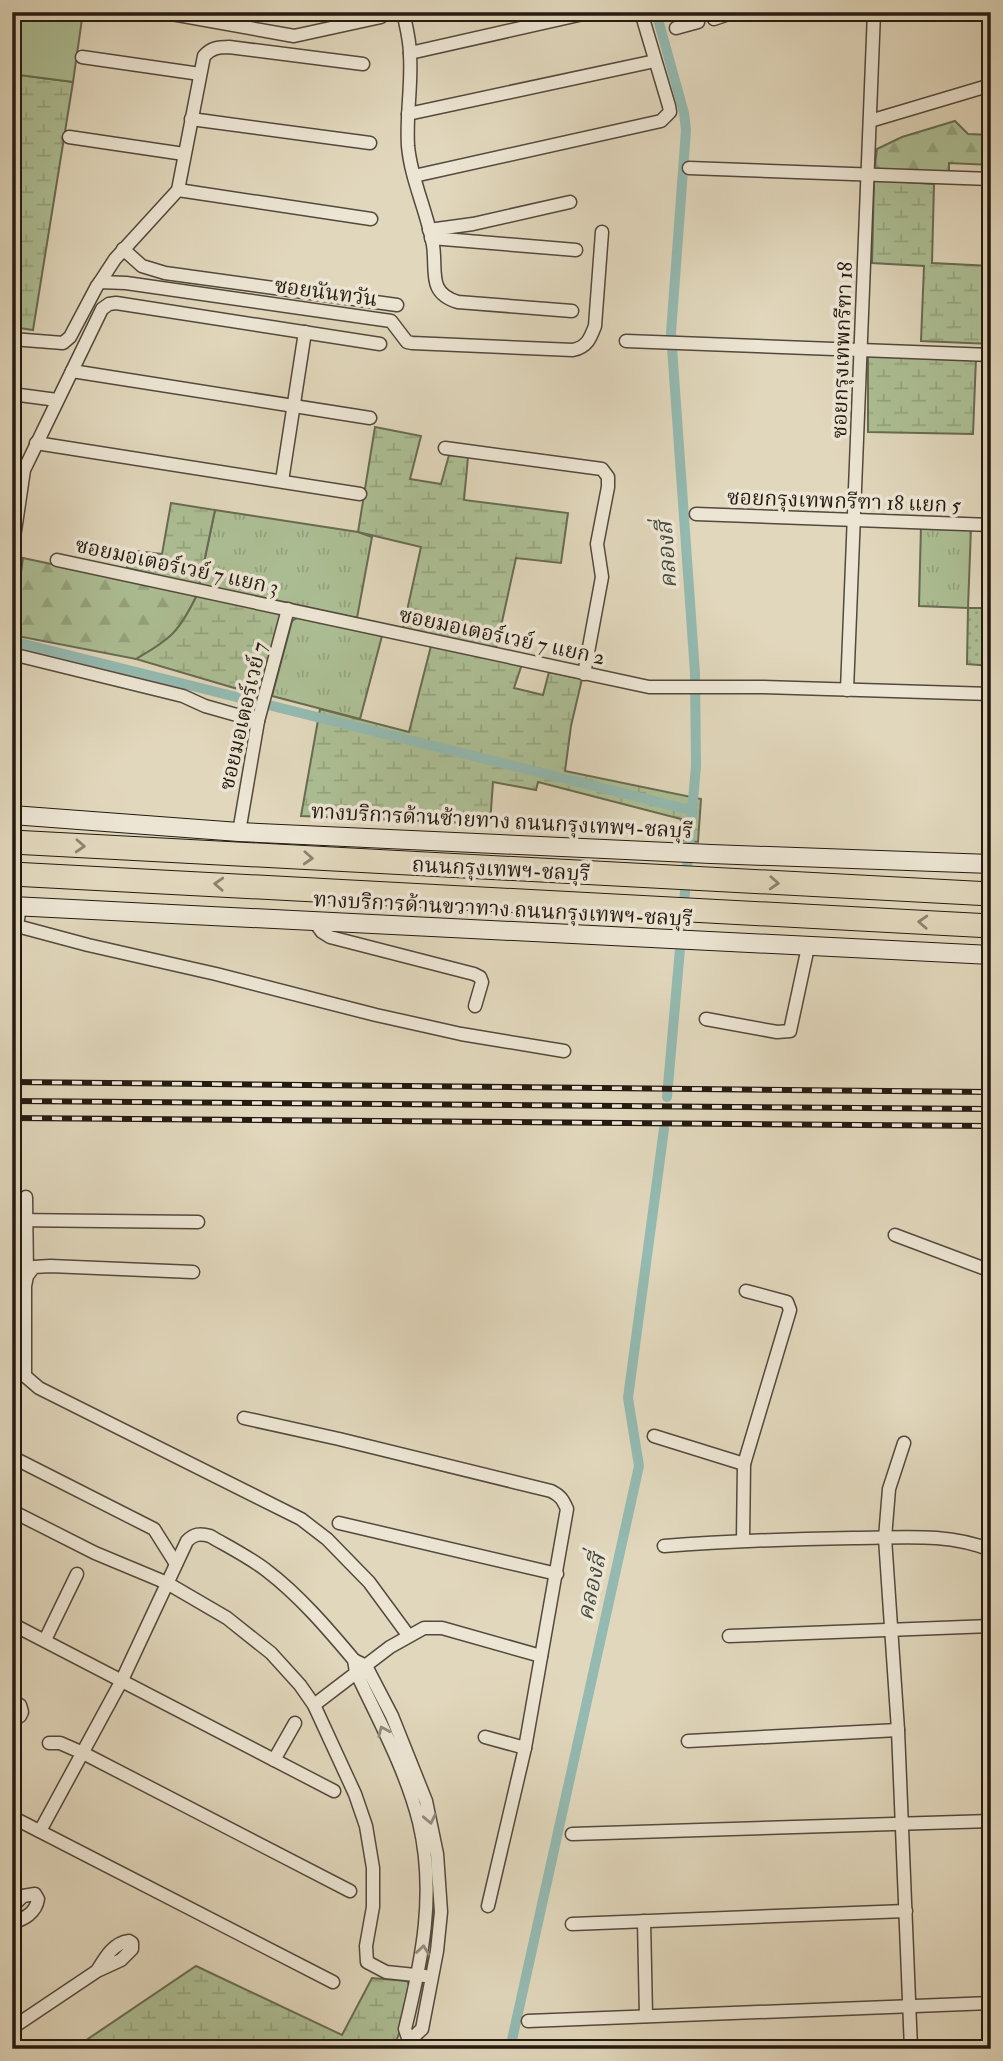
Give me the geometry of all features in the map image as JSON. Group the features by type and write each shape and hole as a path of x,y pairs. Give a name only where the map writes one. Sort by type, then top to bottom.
{"highway":[{"name":"ถนนกรุงเทพฯ-ชลบุรี","path":"12,842 991,894"},
{"name":"ถนนกรุงเทพฯ-ชลบุรี","path":"12,874 991,926"}],"main road":[{"name":"ทางบริการด้านซ้ายทาง ถนนกรุงเทพฯ-ชลบุรี","path":"12,815 239,831 661,852 991,864"},
{"name":"ทางบริการด้านขวาทาง ถนนกรุงเทพฯ-ชลบุรี","path":"16,906 991,955"}],"street":[{"path":"161,12 294,36 381,17"},
{"path":"403,12 410,53 408,145 430,234 435,282 439,292 458,302 572,311"},
{"path":"410,53 592,12"},
{"path":"414,176 661,121 670,112 669,106 640,12"},
{"path":"714,19 734,12"},
{"name":"ซอยกรุงเทพกรีฑา 18","path":"847,690 874,12"},
{"path":"676,28 698,22"},
{"path":"12,339 54,344 63,343 70,337 100,282 123,249 178,190 200,74 204,56 209,50 219,47 363,64"},
{"path":"82,57 200,74"},
{"path":"408,114 655,61"},
{"path":"870,121 991,85"},
{"path":"191,120 370,143"},
{"path":"69,138 184,153"},
{"path":"689,169 991,179"},
{"path":"178,190 371,219"},
{"path":"430,234 570,202"},
{"name":"ซอยนันทวัน","path":"100,282 126,283 391,321 407,342 412,343 573,350 582,348 589,341 595,326 602,232"},
{"path":"430,234 576,250"},
{"path":"123,249 142,266 165,273 397,305"},
{"path":"12,551 15,497 24,470 102,310 109,304 117,303 380,344"},
{"path":"282,481 305,332"},
{"path":"626,341 991,355"},
{"path":"72,371 370,418"},
{"path":"12,394 57,400"},
{"path":"36,443 360,494"},
{"path":"445,448 602,469 606,473 608,487 597,544 602,578 584,674"},
{"name":"ซอยกรุงเทพกรีฑา 18 แยก 5","path":"696,514 991,525"},
{"name":"ซอยมอเตอร์เวย์ 7 แยก 3","path":"57,560 288,609"},
{"name":"ซอยมอเตอร์เวย์ 7 แยก 2","path":"288,609 649,687 991,694"},
{"name":"ซอยมอเตอร์เวย์ 7","path":"239,831 259,718 288,609"},
{"path":"12,653 183,696 205,706 259,718"},
{"path":"16,906 17,926 76,942 388,1018 461,1034 564,1051"},
{"path":"314,921 322,932 330,937 474,974 482,982 475,1006"},
{"path":"706,1019 777,1032 790,1031 808,947"},
{"path":"26,1196 24,1371 28,1381"},
{"path":"12,1220 198,1222"},
{"path":"895,1235 991,1271"},
{"path":"27,1276 34,1267 39,1266 193,1272"},
{"path":"743,1540 744,1464 790,1310 787,1302 746,1291"},
{"path":"12,1373 301,1519 327,1539 369,1582 408,1635"},
{"path":"244,1418 551,1491 561,1497 567,1509 557,1574 525,1748 488,1906"},
{"path":"654,1436 744,1464"},
{"path":"904,1443 889,1489 885,1538 898,1730 911,2049"},
{"path":"12,1457 154,1529 176,1564"},
{"path":"12,1511 95,1553 167,1583 227,1618 286,1668 314,1706 355,1794 366,1826 373,1868 373,1907 366,1946 367,1962 386,1972 426,1976"},
{"path":"339,1523 557,1574"},
{"path":"40,1831 122,1680 187,1541 191,1536 203,1534 247,1557 286,1586 359,1666 407,1783 419,1823 423,1850 426,1916 426,1976 405,2029 408,2045"},
{"path":"664,1546 743,1540 954,1538 991,1550"},
{"path":"45,1640 77,1574"},
{"path":"12,1624 334,1791"},
{"path":"729,1636 991,1626"},
{"path":"314,1706 359,1666 424,1628 442,1629 541,1656"},
{"path":"12,1702 20,1705 22,1712 20,1716 12,1716"},
{"path":"274,1760 295,1723"},
{"path":"688,1741 898,1730"},
{"path":"485,1737 525,1748"},
{"path":"49,1743 60,1743 83,1753 350,1891"},
{"path":"12,1817 332,1982"},
{"path":"572,1834 991,1821"},
{"path":"12,1907 28,1894 35,1894 38,1899 37,1905 27,1916 12,1923"},
{"path":"572,1924 906,1911"},
{"path":"644,1921 646,2015"},
{"path":"12,2028 97,1971"},
{"path":"528,2021 991,2003"}],"green space":[{"path":"12,12 83,12 73,82 12,74"},
{"path":"12,74 73,82 33,330 12,327"},
{"path":"955,121 968,134 991,135 991,165 949,163 949,174 874,172 877,149 902,137"},
{"path":"874,180 934,184 932,263 991,266 991,344 921,341 924,266 872,263"},
{"path":"868,356 976,358 973,434 868,432"},
{"path":"375,427 421,436 410,479 441,484 449,455 468,457 464,500 568,513 561,563 516,558 496,649 403,629 421,547 358,532"},
{"path":"171,503 215,510 199,586 127,568 128,550 162,554"},
{"path":"215,510 358,532 372,537 357,618 199,586"},
{"path":"921,525 971,527 968,608 919,606"},
{"path":"23,558 197,595 185,618 173,633 136,659 12,635"},
{"path":"197,595 282,613 258,695 136,659 173,633 185,618"},
{"path":"968,608 991,608 991,666 967,664"},
{"path":"299,617 382,636 360,719 272,696 292,621"},
{"path":"431,646 522,664 514,688 543,695 549,672 582,679 571,726 565,771 701,799 698,842 680,840 681,819 538,782 536,790 493,782 490,824 301,816 320,709 409,732"},
{"path":"196,1966 342,2035 372,1978 407,1981 410,1987 409,2004 393,2049 73,2049"}],"waterway":[{"name":"คลองสี่","path":"656,12 684,113 686,130 671,333 695,673 696,766 667,1097"},
{"path":"12,641 694,811"},
{"name":"คลองสี่","path":"510,2049 639,1466 628,1398 664,1129"}],"railway":[{"path":"12,1082 991,1092"},
{"path":"12,1101 991,1109"},
{"path":"12,1118 991,1126"}]}
